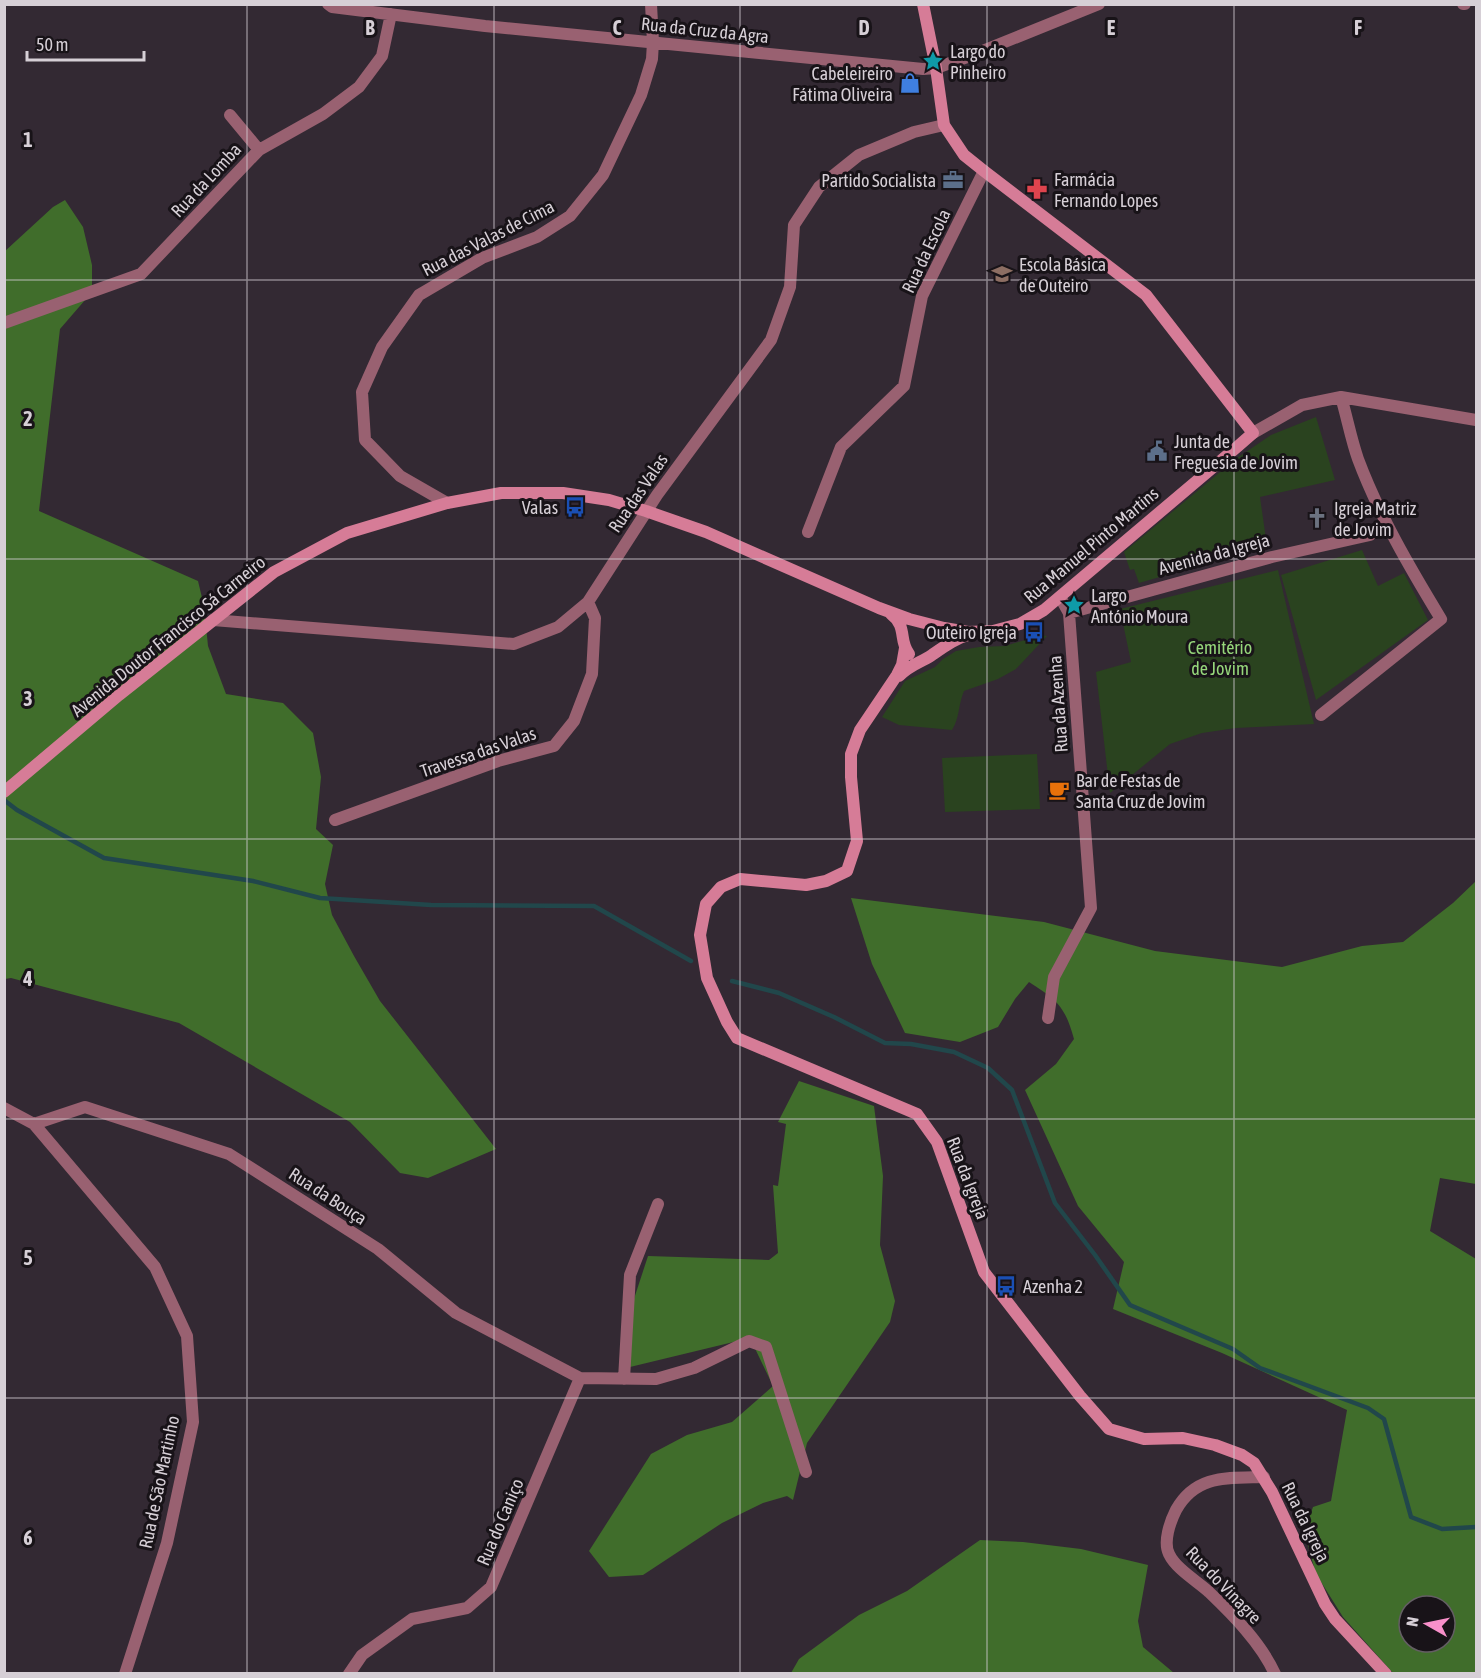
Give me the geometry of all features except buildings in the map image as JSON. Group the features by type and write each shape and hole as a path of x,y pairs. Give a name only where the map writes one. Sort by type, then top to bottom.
{"street":[{"name":"Rua da Cruz da Agra","path":"328,4 332,7 485,26 923,69 936,68 970,56 1099,4"},
{"name":"Rua das Valas de Cima","path":"447,503 400,476 365,440 362,392 382,347 419,295 482,258 537,237 570,216 603,175 641,95 652,59 651,4"},
{"path":"923,4 936,68 944,125 964,155 1146,296 1253,433"},
{"name":"Rua da Lomba","path":"4,323 141,274 259,150 323,114 359,87 382,56 391,14"},
{"path":"230,115 259,150"},
{"name":"Rua das Valas","path":"213,620 514,644 558,627 588,602 646,511 771,340 790,287 794,225 819,187 859,155 914,132 944,125"},
{"name":"Rua da Escola","path":"808,532 841,447 904,386 922,296 984,171"},
{"path":"1321,715 1441,619 1414,575 1371,489 1358,459 1341,397 1476,420"},
{"name":"Rua Manuel Pinto Martins","path":"926,623 954,630 978,632 1020,624 1037,615 1253,433 1302,405 1341,397"},
{"name":"Avenida Doutor Francisco Sá Carneiro","path":"4,792 119,695 274,572 347,533 447,503 501,493 563,493 609,500 646,511 706,532 879,608 926,623"},
{"name":"Avenida da Igreja","path":"1069,613 1272,556 1370,535"},
{"name":"Rua da Azenha","path":"1048,1018 1054,977 1091,908 1069,613 1060,597"},
{"name":"Travessa das Valas","path":"335,820 498,761 554,746 574,721 592,674 595,618 588,602"},
{"name":"Avenida Doutor Francisco Sá Carneiro","path":"879,608 898,619 904,642"},
{"path":"926,623 939,635 940,641 930,655 913,657 904,642 910,626 926,623"},
{"name":"Rua Manuel Pinto Martins","path":"930,655 953,641 978,632"},
{"name":"Rua da Igreja","path":"891,686 902,665 904,642"},
{"name":"Rua da Igreja","path":"930,655 906,669 860,730 851,754 856,841 847,871 826,881 806,885 740,879 721,887 706,904 700,935 707,978 737,1038 917,1114 937,1142 984,1272 1080,1396 1109,1430 1144,1439 1183,1438 1215,1445 1242,1455 1254,1463 1264,1477 1325,1604 1386,1674"},
{"name":"Rua da Bouça","path":"34,1124 85,1107 229,1154 378,1249 456,1313 580,1378"},
{"name":"Rua de São Martinho","path":"4,1108 34,1124 155,1267 187,1336 193,1422 167,1543 125,1674"},
{"path":"624,1379 630,1275 658,1204"},
{"path":"580,1378 656,1379 694,1368 748,1341 766,1347 806,1472"},
{"name":"Rua do Caniço","path":"349,1674 362,1655 412,1619 467,1608 491,1587 580,1378"},
{"name":"Rua do Vinagre","path":"1264,1477 1217,1479 1197,1488 1186,1496 1172,1518 1167,1547 1169,1555 1181,1569 1221,1604 1244,1629 1275,1674"}],"green space":[{"path":"65,200 83,227 92,265 92,292 60,329 39,511 198,581 204,606 208,646 226,694 283,703 313,733 321,777 316,829 333,845 325,884 332,915 380,1001 496,1149 428,1178 400,1173 350,1122 179,1023 11,978 5,979 4,252 53,207"},
{"path":"1316,417 1335,480 1260,497 1267,546 1139,583 1134,569 1130,570 1124,552 1237,458 1271,435"},
{"path":"1362,550 1378,586 1404,573 1428,620 1316,700 1281,575"},
{"name":"Cemitério de Jovim","path":"1278,570 1314,724 1236,728 1202,733 1170,744 1110,793 1096,672 1131,662 1120,609"},
{"path":"1041,635 1047,636 1016,669 998,679 964,691 952,730 899,725 882,717 905,681 935,667 956,651 1005,646"},
{"path":"1037,754 1040,809 945,812 942,758"},
{"path":"1476,881 1476,1184 1440,1178 1430,1231 1476,1259 1476,1673 1393,1673 1343,1617 1316,1574 1304,1532 1313,1507 1331,1501 1347,1410 1222,1353 1113,1309 1124,1262 1078,1206 1025,1090 1056,1064 1074,1039 1059,1005 1029,982 1015,999 998,1027 960,1042 905,1033 872,964 851,898 1044,922 1155,951 1282,967 1362,946 1403,942 1453,903"},
{"path":"799,1081 874,1106 883,1176 880,1245 895,1301 890,1322 807,1443 793,1500 787,1496 763,1503 722,1523 643,1575 609,1577 589,1551 651,1454 687,1435 732,1422 773,1386 750,1338 630,1367 630,1311 648,1256 769,1260 778,1253 773,1185 778,1186 786,1124 778,1122"},
{"path":"980,1540 1023,1542 1081,1549 1148,1565 1138,1621 1143,1647 1174,1673 791,1673 799,1659 859,1615 907,1591"}],"waterway":[{"path":"4,800 17,810 104,858 253,881 320,898 431,905 594,906 691,961"},
{"path":"732,981 779,993 885,1043 911,1044 954,1052 988,1068 1012,1090 1055,1203 1130,1305 1233,1349 1260,1368 1368,1408 1384,1419 1411,1517 1442,1529 1476,1527"}],"place":[{"name":"Largo do Pinheiro","path":"933,61"},
{"name":"Cabeleireiro Fátima Oliveira","path":"910,83"},
{"name":"Partido Socialista","path":"953,180"},
{"name":"Farmácia Fernando Lopes","path":"1037,189"},
{"name":"Escola Básica de Outeiro","path":"1002,274"},
{"name":"Junta de Freguesia de Jovim","path":"1157,451"},
{"name":"Valas","path":"575,507"},
{"name":"Igreja Matriz de Jovim","path":"1317,518"},
{"name":"Largo António Moura","path":"1074,605"},
{"name":"Outeiro Igreja","path":"1034,632"},
{"name":"Bar de Festas de Santa Cruz de Jovim","path":"1059,790"},
{"name":"Azenha 2","path":"1006,1286"}]}
